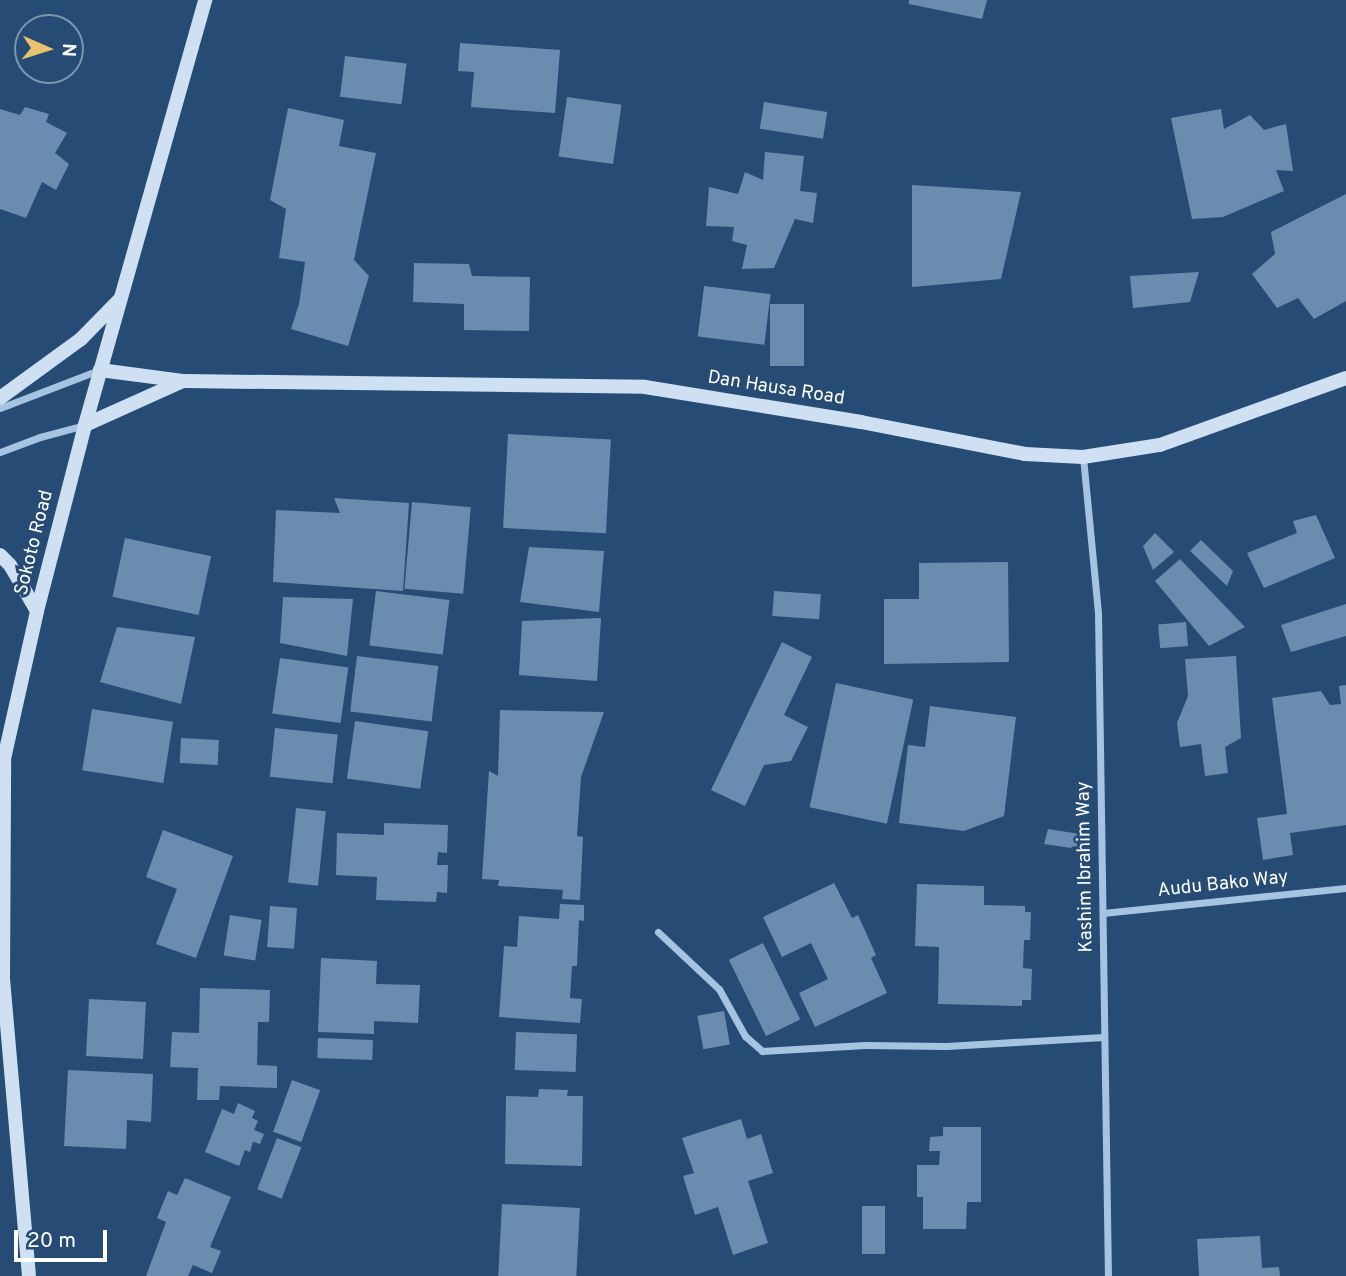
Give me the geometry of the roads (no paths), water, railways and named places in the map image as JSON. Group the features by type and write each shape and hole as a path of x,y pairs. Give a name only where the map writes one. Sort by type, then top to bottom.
{"street":[{"name":"Sokoto Road","path":"29,1276 3,980 1,906 4,759 37,611 85,425 205,0"},
{"path":"0,398 81,339 120,299"},
{"path":"0,408 100,370"},
{"name":"Dan Hausa Road","path":"100,370 184,381 645,387 860,422 1025,454 1083,457 1160,445 1346,378"},
{"path":"0,452 40,437 85,425 184,381"},
{"name":"Kashim Ibrahim Way","path":"1083,457 1098,613 1108,1276"},
{"path":"0,555 37,611"},
{"name":"Audu Bako Way","path":"1103,913 1346,888"},
{"path":"657,932 719,989 745,1036 762,1051 865,1045 946,1046 1104,1037"}]}
